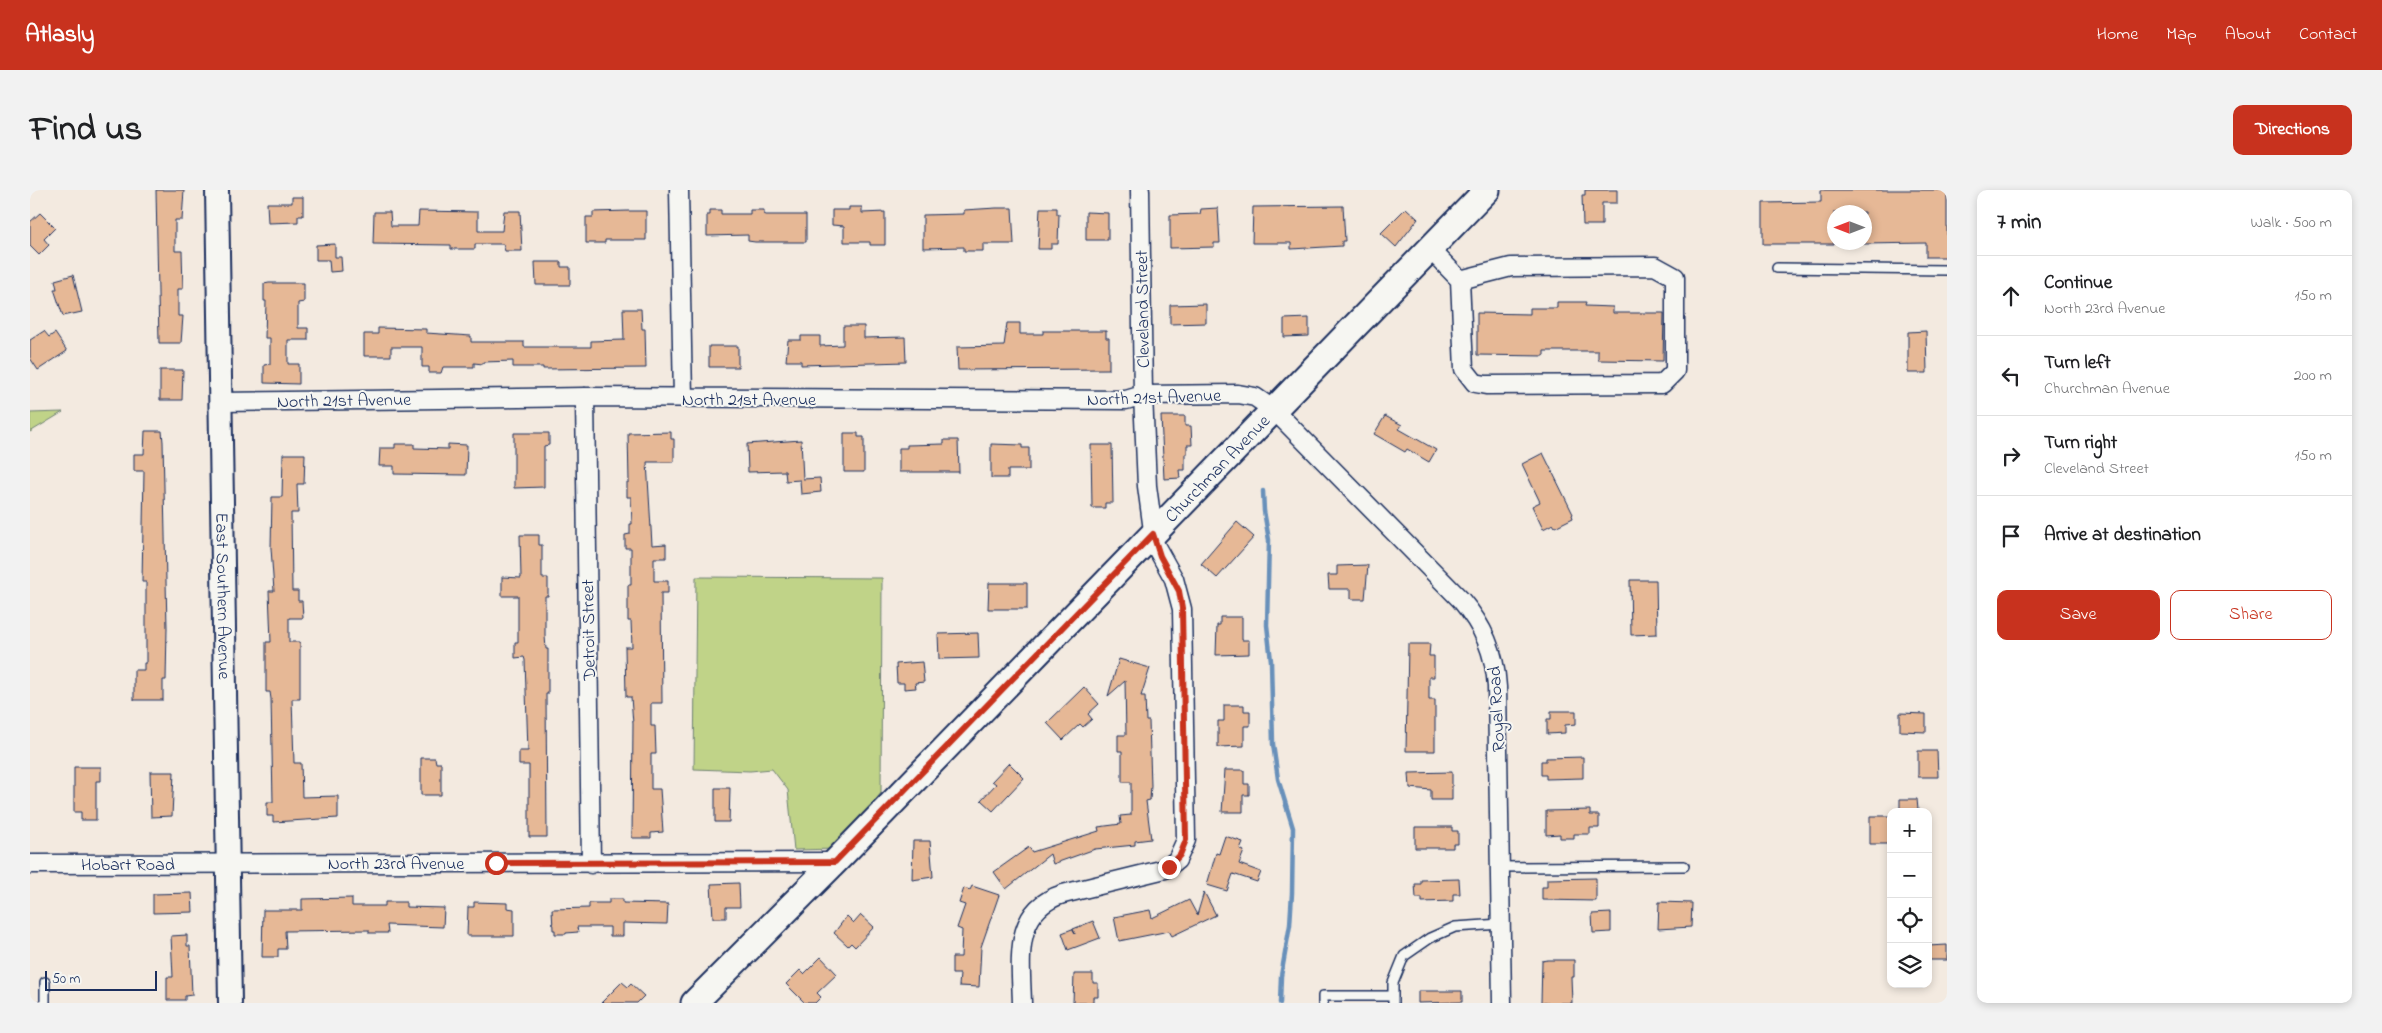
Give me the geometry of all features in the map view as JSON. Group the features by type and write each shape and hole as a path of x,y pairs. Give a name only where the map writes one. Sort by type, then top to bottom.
{"main road":[{"name":"Churchman Avenue","path":"694,1003 835,862 1487,190"}],"street":[{"name":"East Southern Avenue","path":"217,190 230,1003"},
{"path":"679,190 683,398"},
{"name":"Cleveland Street","path":"1022,1003 1022,942 1026,927 1037,909 1063,894 1165,870 1177,860 1185,845 1182,608 1179,591 1160,556 1153,534 1147,486 1143,395 1140,190"},
{"path":"1430,249 1460,280 1464,369 1475,383 1486,385 1662,384 1675,371 1675,277 1655,266 1510,267 1460,280"},
{"name":"North 21st Avenue","path":"219,402 585,397 1126,400 1143,395 1238,394 1255,397 1274,410"},
{"name":"Detroit Street","path":"585,397 591,864"},
{"name":"Royal Road","path":"1274,410 1461,600 1474,616 1487,640 1494,659 1497,687 1502,1003"},
{"name":"North 23rd Avenue","path":"227,864 835,862"},
{"name":"Hobart Road","path":"30,864 227,864"}],"lane":[{"path":"1777,268 1947,270"},
{"path":"1500,867 1684,866"},
{"path":"1323,1000 1393,999 1393,983 1404,956 1430,938 1455,926 1500,924"},
{"path":"45,982 45,1003"}],"green space":[{"path":"63,412 30,432 30,413"},
{"path":"696,577 882,578 881,793 837,849 794,850 788,790 772,769 750,771 694,769"}],"building":[{"path":"156,190 184,190 182,220 175,220 175,251 182,251 183,289 178,289 178,316 183,316 181,343 159,343"},
{"path":"1585,190 1617,190 1617,203 1602,203 1602,225 1583,225 1582,195 1585,195"},
{"path":"1821,190 1947,190 1947,257 1926,257 1926,243 1872,244 1872,205 1827,205 1827,244 1763,244 1763,203 1821,202"},
{"path":"292,197 303,197 303,216 298,216 298,222 268,223 267,203 292,203"},
{"path":"1343,206 1345,241 1342,241 1342,246 1291,249 1291,243 1252,243 1253,207"},
{"path":"849,207 862,207 862,213 885,212 885,245 870,245 870,242 844,242 844,226 832,225 832,210 849,210"},
{"path":"1012,208 1014,244 983,244 983,251 964,251 964,247 923,248 923,215 964,214 964,210"},
{"path":"1040,208 1057,208 1057,214 1059,214 1058,244 1051,244 1051,249 1038,249"},
{"path":"1218,208 1220,243 1214,243 1214,247 1170,248 1170,215 1200,214 1201,209"},
{"path":"1406,208 1418,219 1396,247 1381,233"},
{"path":"710,210 721,210 721,214 750,214 750,210 764,210 766,215 806,215 806,242 755,242 748,241 748,235 707,236 707,215 710,215"},
{"path":"419,211 478,212 478,231 502,231 504,211 520,211 522,251 505,251 503,244 475,244 475,249 451,249 451,245 373,244 374,212 390,212 391,226 418,226"},
{"path":"646,211 646,240 605,240 605,243 586,243 586,217 593,217 593,212"},
{"path":"1086,212 1108,213 1108,240 1086,240"},
{"path":"40,213 55,228 44,239 49,245 39,255 30,246 30,222"},
{"path":"335,244 335,257 341,257 342,271 330,272 329,260 316,260 316,245"},
{"path":"535,262 561,262 561,267 570,267 570,285 536,285"},
{"path":"73,275 82,312 63,316 54,289 57,289 55,280"},
{"path":"304,283 304,302 298,303 298,328 308,328 308,340 288,340 288,364 299,364 299,384 264,383 264,365 270,364 270,338 265,338 266,301 264,301 264,284"},
{"path":"1557,302 1586,302 1585,306 1613,307 1613,313 1664,313 1663,361 1598,360 1598,351 1544,351 1544,356 1477,355 1477,313 1530,314 1530,308 1557,308"},
{"path":"1206,304 1206,323 1170,324 1170,305"},
{"path":"623,309 641,309 642,329 645,329 646,368 543,369 543,367 513,367 513,361 474,363 474,367 443,367 441,373 429,373 429,367 422,367 422,347 391,347 391,356 364,356 364,334 378,334 378,328 426,329 426,333 471,336 471,342 524,342 524,347 591,347 591,341 624,340"},
{"path":"1309,318 1309,336 1284,337 1284,319"},
{"path":"1007,323 1020,323 1020,334 1043,334 1043,331 1106,331 1106,338 1109,338 1109,369 958,370 957,347 1004,346"},
{"path":"843,326 864,326 864,338 905,337 906,362 801,365 801,361 786,361 788,340 801,340 801,336 820,336 820,346 843,345"},
{"path":"44,331 49,337 55,333 67,351 38,370 30,358 30,340"},
{"path":"1926,331 1927,373 1908,373 1908,332"},
{"path":"709,346 738,346 738,367 709,367"},
{"path":"160,370 183,370 182,400 160,400"},
{"path":"1161,416 1185,416 1185,426 1191,426 1192,445 1187,445 1185,470 1179,470 1180,478 1164,479"},
{"path":"1385,416 1402,425 1399,429 1436,450 1429,462 1407,449 1405,452 1374,434"},
{"path":"145,431 162,431 163,442 167,628 166,680 163,680 163,700 134,700 134,670 144,670 144,663 146,663 146,582 142,582 144,471 134,471 134,454 144,454"},
{"path":"671,432 671,439 674,439 674,462 647,462 652,545 666,544 666,558 654,558 654,581 668,581 668,593 661,593 662,703 651,703 651,726 655,726 656,754 651,754 651,789 660,789 663,832 651,833 651,838 632,838 633,724 631,697 626,697 625,647 632,647 631,621 628,621 628,585 631,585 631,548 625,548 625,535 630,534 630,524 632,524 631,497 627,497 627,482 629,482 628,433"},
{"path":"514,433 549,433 549,445 544,446 544,487 514,488"},
{"path":"844,433 858,433 858,437 864,437 864,472 844,472"},
{"path":"801,440 803,479 820,478 821,492 801,494 800,480 786,481 785,471 748,472 747,444"},
{"path":"944,440 958,440 959,472 899,472 899,448 907,448 907,445 944,444"},
{"path":"395,444 414,444 414,448 448,449 448,444 467,445 466,475 394,474 394,466 379,466 380,448 395,448"},
{"path":"991,444 1022,445 1022,448 1029,448 1029,470 1008,470 1008,478 991,478"},
{"path":"1091,445 1112,445 1113,503 1105,503 1105,508 1092,508"},
{"path":"1543,453 1573,514 1573,518 1555,527 1553,524 1543,529 1532,506 1540,502 1522,464"},
{"path":"283,454 305,454 304,484 297,484 298,513 291,513 292,591 298,591 298,601 302,601 303,618 289,618 289,642 300,642 300,699 292,699 294,763 301,763 302,797 338,796 338,818 273,822 273,816 267,816 267,802 273,802 271,699 270,692 266,692 266,642 271,642 269,591 274,591 271,548 272,497 282,497"},
{"path":"1237,522 1254,537 1217,578 1201,564"},
{"path":"520,535 539,535 539,545 542,545 542,578 548,578 548,596 545,596 545,636 546,649 548,649 548,694 546,694 547,837 529,837 529,765 519,765 519,751 528,751 525,660 524,657 515,658 515,642 518,642 518,596 502,596 502,577 521,578"},
{"path":"1368,565 1365,599 1351,599 1351,589 1329,589 1328,575 1337,575 1337,566"},
{"path":"1630,580 1656,580 1657,634 1631,635"},
{"path":"989,583 1027,583 1027,609 988,609"},
{"path":"1220,617 1242,617 1242,640 1249,640 1249,654 1216,655 1217,625 1220,625"},
{"path":"978,633 979,658 939,659 938,634"},
{"path":"1408,644 1430,644 1429,656 1434,656 1434,677 1429,677 1429,700 1435,700 1435,751 1406,751"},
{"path":"1119,659 1150,668 1141,696 1145,696 1146,721 1149,721 1151,786 1150,800 1146,801 1151,839 1135,841 1135,845 1095,849 1053,864 1050,854 1006,889 994,872 1029,847 1032,852 1099,831 1098,827 1121,824 1120,816 1131,815 1131,782 1122,782 1122,751 1118,751 1118,735 1126,735 1125,681 1108,696"},
{"path":"922,662 924,682 915,683 916,688 904,689 904,683 897,683 896,664"},
{"path":"1084,687 1099,704 1088,714 1092,719 1083,727 1080,724 1063,740 1047,723"},
{"path":"1224,705 1244,705 1244,711 1250,711 1250,726 1244,726 1244,746 1218,747 1218,721 1224,721"},
{"path":"1551,711 1576,711 1576,724 1565,725 1565,733 1547,734 1547,719 1551,719"},
{"path":"1900,713 1926,714 1926,732 1900,731"},
{"path":"1918,751 1937,751 1938,777 1918,777"},
{"path":"1583,757 1583,778 1546,779 1546,775 1541,775 1541,761 1546,761 1546,758"},
{"path":"421,758 435,758 436,763 441,763 441,795 421,795"},
{"path":"1009,763 1024,778 993,811 981,800 996,784 992,781"},
{"path":"74,767 101,767 101,781 96,781 96,820 81,820 81,812 74,812"},
{"path":"1225,770 1244,770 1244,784 1249,784 1249,795 1243,795 1243,812 1222,812"},
{"path":"150,772 174,772 172,816 151,817"},
{"path":"1452,772 1452,800 1431,800 1431,790 1410,788 1409,773"},
{"path":"715,788 730,788 729,822 715,822"},
{"path":"1900,799 1917,799 1918,808 1900,808"},
{"path":"1590,810 1590,815 1599,815 1599,828 1590,828 1590,834 1574,834 1574,838 1560,838 1560,834 1546,835 1546,811"},
{"path":"1870,816 1887,816 1887,844 1870,844"},
{"path":"1415,827 1452,827 1452,831 1458,831 1458,844 1453,844 1453,848 1415,848"},
{"path":"1225,836 1243,842 1240,849 1244,851 1239,864 1261,872 1257,882 1233,874 1227,891 1207,885 1216,853 1219,854"},
{"path":"913,841 930,841 933,877 912,880"},
{"path":"1596,878 1596,901 1542,900 1542,887 1547,887 1547,879"},
{"path":"1459,879 1460,894 1453,894 1453,901 1422,902 1422,898 1416,898 1415,884 1421,884 1421,880"},
{"path":"739,883 740,907 726,907 726,918 713,918 711,884"},
{"path":"972,886 999,895 981,947 979,987 959,986 960,974 952,974 952,957 961,957 962,930 957,928 965,905 959,903 964,888 970,890"},
{"path":"1204,892 1216,915 1172,936 1169,931 1119,941 1114,917 1150,910 1152,918 1189,900 1197,915"},
{"path":"192,893 193,912 153,913 153,894"},
{"path":"352,898 352,906 385,906 385,902 406,902 406,907 444,908 443,927 387,925 388,933 369,933 369,930 285,931 286,949 278,949 278,957 262,957 263,910 302,910 302,899"},
{"path":"609,899 623,899 623,903 668,904 667,924 623,923 623,936 610,936 610,927 577,927 578,932 555,934 555,930 553,930 552,909 589,908 589,903 609,903"},
{"path":"474,902 507,903 507,908 514,909 514,936 467,936 468,907 474,907"},
{"path":"1659,902 1692,903 1691,927 1658,929"},
{"path":"1611,913 1611,932 1593,933 1592,914"},
{"path":"861,915 874,927 855,947 851,943 848,946 834,933 847,916 854,923"},
{"path":"1093,921 1100,938 1068,950 1062,933 1072,929 1075,934 1073,929"},
{"path":"187,935 187,946 190,946 192,995 185,996 185,1000 167,1000 167,977 173,977 171,936"},
{"path":"1947,945 1947,960 1932,960 1932,946"},
{"path":"821,957 837,974 817,993 821,997 815,1003 805,1003 786,984 800,970 804,974"},
{"path":"1574,960 1574,977 1571,977 1572,1003 1541,1003 1542,961"},
{"path":"1074,974 1093,974 1093,983 1098,983 1098,997 1093,997 1093,1003 1073,1003"},
{"path":"622,982 628,987 631,984 644,996 637,1003 601,1003"},
{"path":"1418,991 1462,991 1462,1002 1418,1003"}],"waterway":[{"path":"1263,491 1269,540 1267,625 1271,661 1273,744 1278,779 1293,828 1290,925 1281,976 1280,1003"}],"route":[{"path":"496,863 835,862 1153,534 1160,556 1169,569 1179,591 1182,608 1186,840 1180,855 1174,864 1169,867"}]}
